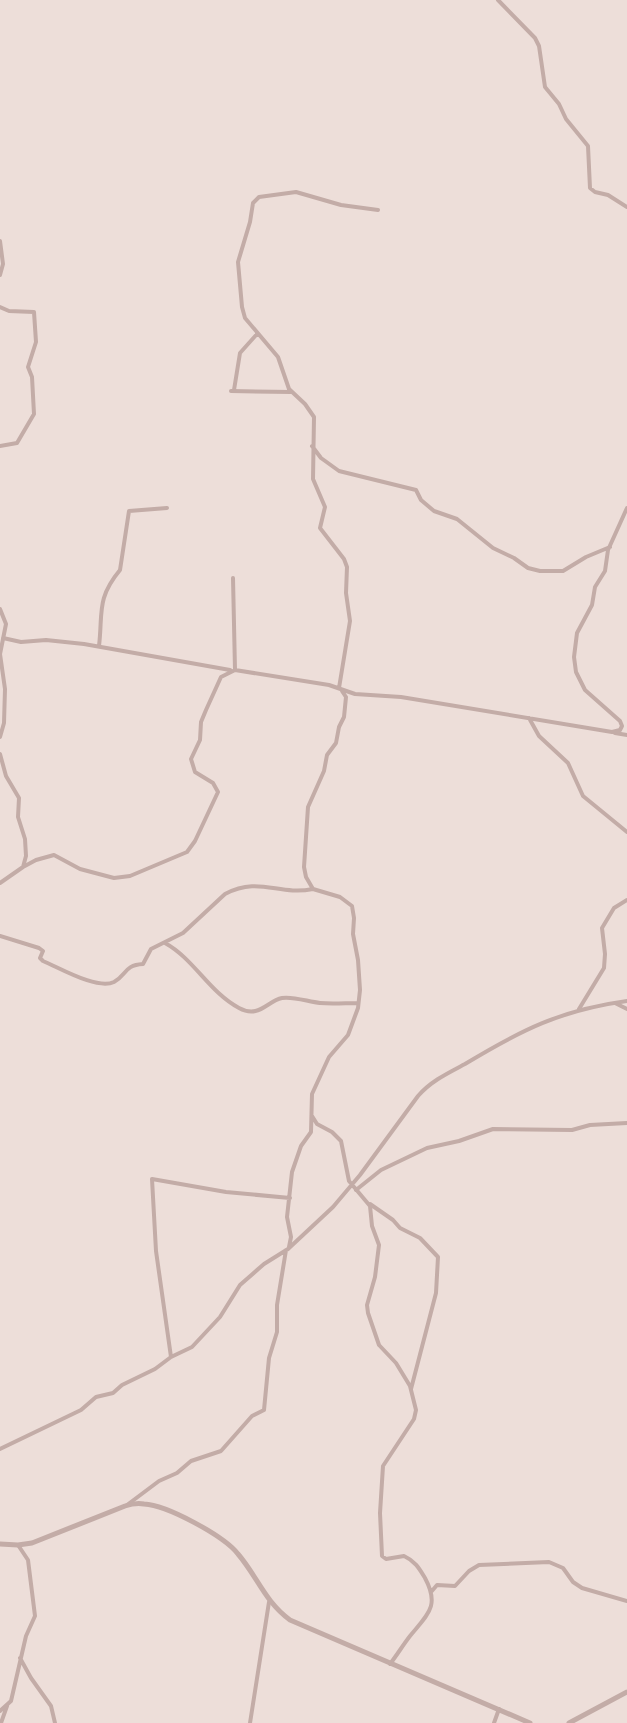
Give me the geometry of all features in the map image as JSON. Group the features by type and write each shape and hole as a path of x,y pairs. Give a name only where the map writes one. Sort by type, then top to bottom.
{"street":[{"path":"498,0 536,40 545,87 559,104 566,120 588,146 590,188 595,192 608,195 627,207"},
{"path":"313,889 304,868 308,807 324,771 327,755 336,743 339,727 344,717 346,697 340,688 350,621 346,593 347,567 342,557 320,528 325,504 314,484 313,415 291,392 280,360 257,334 244,315 238,270 241,246 250,222 254,200 259,197 296,192 341,205 378,210"},
{"path":"0,241 3,264 0,275"},
{"path":"0,307 9,311 34,312 36,338 28,368 32,377 33,418 17,444 0,446"},
{"path":"257,334 240,353 232,390 291,392"},
{"path":"312,446 321,458 339,471 416,490 421,500 430,508 439,514 457,519 493,548 514,558 528,568 540,571 563,571 586,556 610,547"},
{"path":"99,646 100,605 114,577 120,570 129,511 167,508"},
{"path":"613,732 620,729 620,721 585,690 576,672 574,657 577,633 593,602 595,587 605,571 610,547 627,508"},
{"path":"232,578 234,670"},
{"path":"0,609 6,624 0,662 5,692 4,723 0,737"},
{"path":"3,638 20,642 46,640 99,646 340,688 361,695 401,697 627,735"},
{"path":"0,883 36,860 54,855 80,870 122,878 187,852 195,841 218,792 213,783 195,772 191,759 200,740 201,722 215,688 221,677 234,670"},
{"path":"529,718 539,736 568,763 582,796 627,832"},
{"path":"0,754 6,776 19,798 18,817 26,845 23,867"},
{"path":"0,936 39,948 43,951 40,958 43,961 103,984 116,980 129,967 143,964 151,949 183,933 225,894 241,887 264,886 297,892 313,889 340,897 352,906 354,918 353,934 358,960 358,1003 350,1031 330,1057 312,1094 310,1135 301,1146 294,1166 287,1220 291,1240 287,1249 277,1305 277,1332 269,1358 264,1410 252,1416 221,1451 191,1461 177,1473 159,1480 125,1506"},
{"path":"579,1010 604,968 605,954 602,928 614,908 627,900"},
{"path":"165,943 182,954 198,974 228,1000 244,1010 259,1010 282,998 321,1003 358,1003"},
{"path":"0,1448 81,1410 96,1398 113,1393 122,1385 155,1369 196,1342 220,1317 240,1285 264,1264 287,1249 333,1207 429,1084 494,1045 544,1022 579,1010 627,1002"},
{"path":"614,1003 627,1009"},
{"path":"312,1116 317,1124 332,1132 341,1141 347,1178 356,1190 368,1203 393,1220 400,1228 420,1238 438,1258 436,1293 411,1389"},
{"path":"356,1190 380,1170 427,1148 459,1141 493,1129 555,1131 575,1130 590,1125 627,1123"},
{"path":"171,1357 156,1251 152,1179 226,1192 290,1198"},
{"path":"368,1203 379,1245 375,1277 367,1305 368,1313 377,1340 396,1363 411,1389 415,1414 382,1469 380,1513 382,1556 384,1559 401,1556 410,1559 418,1567 431,1592 432,1604 426,1617 390,1664"},
{"path":"0,1544 18,1546 32,1543 125,1506 138,1504 153,1505 226,1542 245,1562 269,1602 281,1613 302,1626 530,1723"},
{"path":"0,1723 12,1698 26,1636 35,1619 36,1612 28,1560 18,1546"},
{"path":"431,1592 437,1585 455,1586 469,1571 479,1565 549,1562 562,1568 573,1582 582,1588 627,1601"},
{"path":"250,1723 269,1602"},
{"path":"20,1658 31,1678 51,1706 56,1723"},
{"path":"569,1723 627,1692"},
{"path":"0,1711 7,1706"},
{"path":"494,1723 499,1709"}]}
